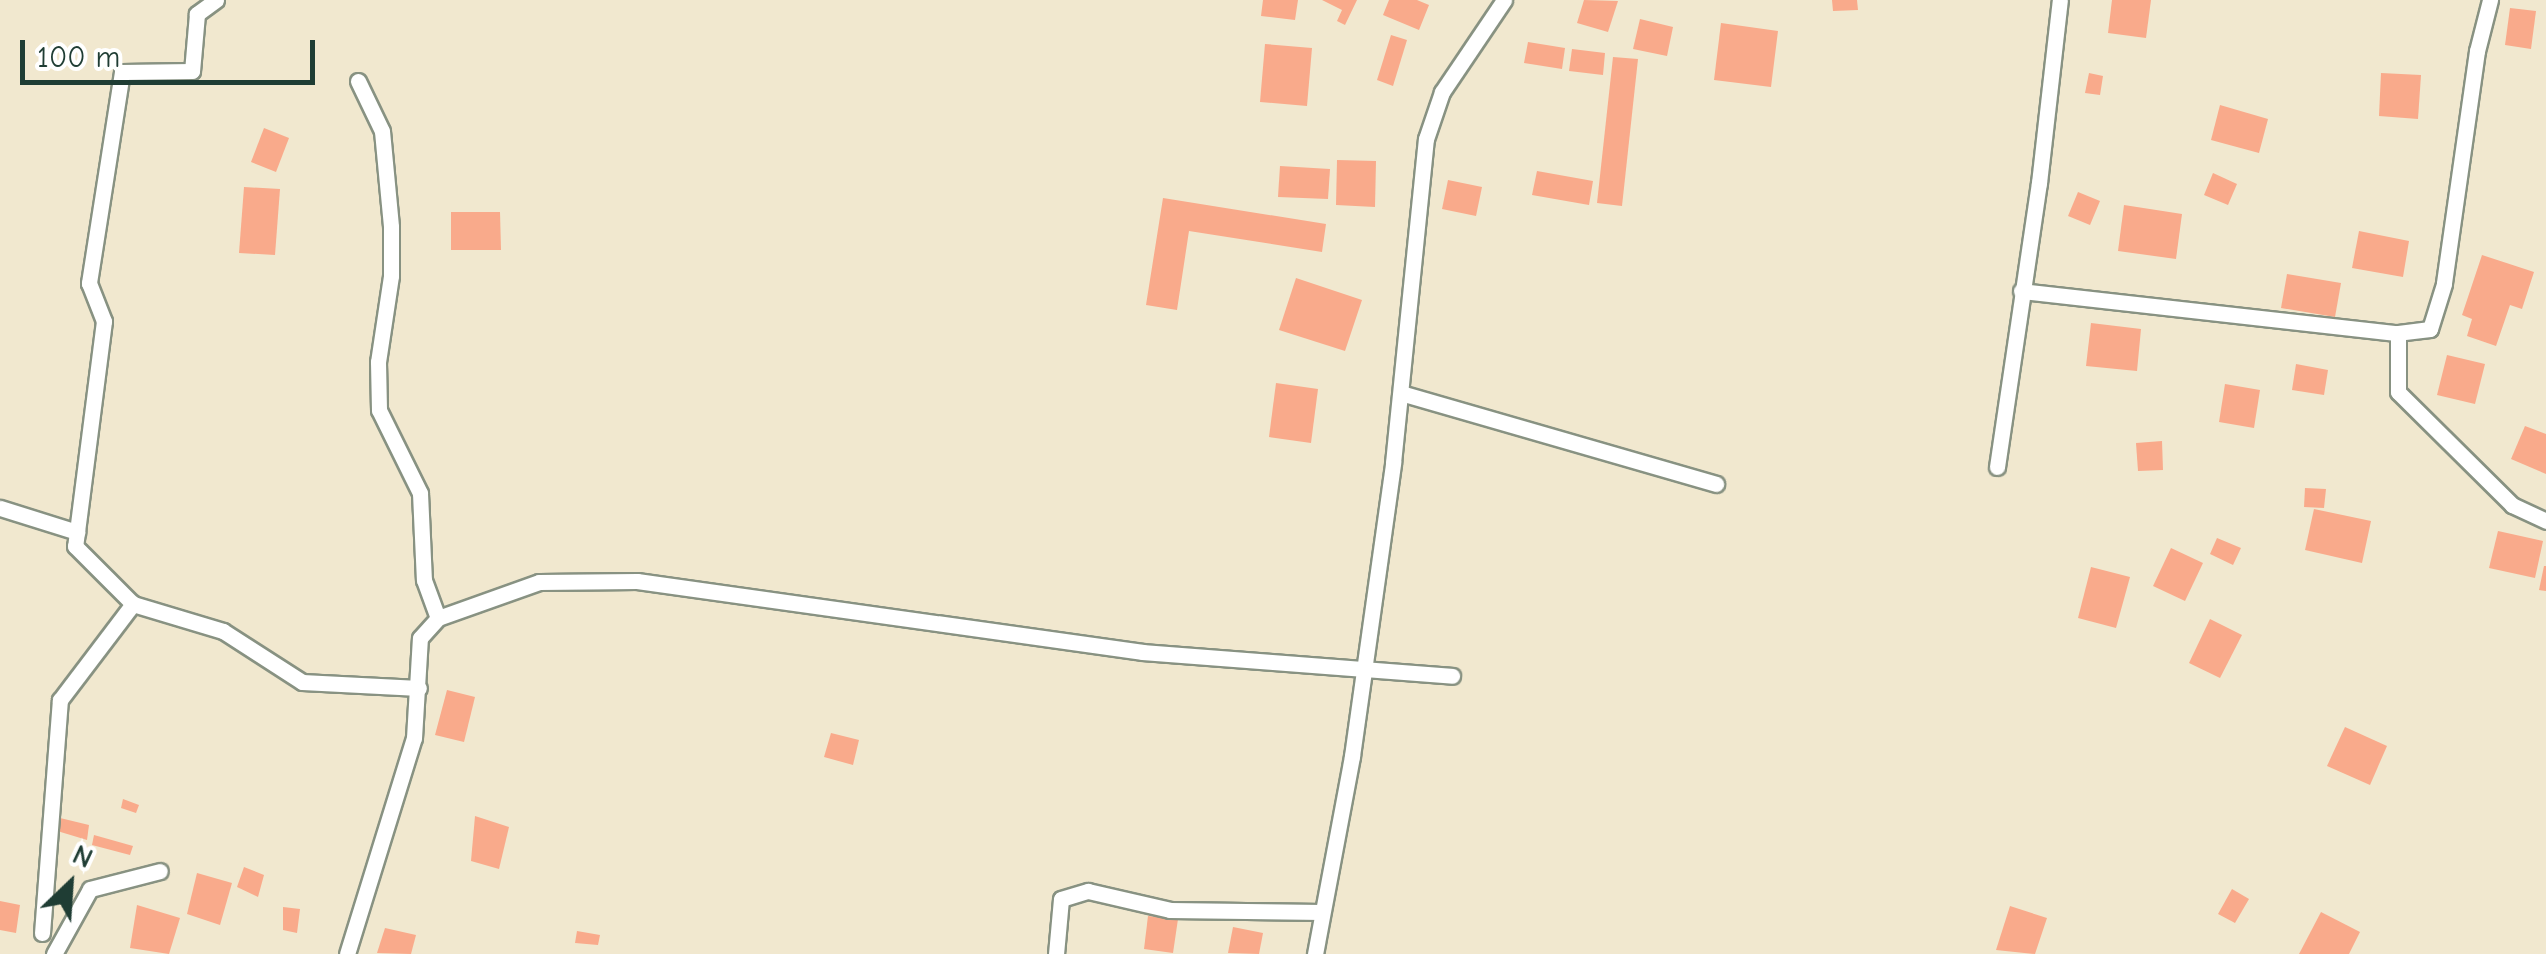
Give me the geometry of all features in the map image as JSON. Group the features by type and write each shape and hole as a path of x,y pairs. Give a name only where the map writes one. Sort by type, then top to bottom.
{"street":[{"path":"216,0 197,14 192,72 122,72 90,282 104,321 75,546 132,604 222,630 302,682 419,688"},
{"path":"1314,954 1352,756 1401,393 1426,139 1442,92 1504,0"},
{"path":"1997,466 2060,0"},
{"path":"2021,291 2398,333 2430,329 2444,284 2477,51 2490,0"},
{"path":"358,82 382,131 391,228 391,276 378,362 379,410 420,493 424,580 438,618"},
{"path":"2398,333 2398,392 2512,505 2546,521"},
{"path":"1401,393 1716,484"},
{"path":"0,508 77,532"},
{"path":"347,954 414,738 420,638 438,618 539,582 637,581 1144,652 1452,676"},
{"path":"42,933 60,700 132,604"},
{"path":"54,954 90,889 160,871"},
{"path":"1056,954 1061,899 1088,891 1170,910 1322,912"}],"building":[{"path":"1263,0 1298,0 1295,20 1261,16"},
{"path":"1322,0 1357,0 1345,25 1337,21 1342,10"},
{"path":"1389,0 1417,0 1429,5 1419,30 1383,15"},
{"path":"1584,0 1618,1 1608,32 1577,23"},
{"path":"1832,0 1857,0 1858,10 1833,11"},
{"path":"2112,0 2151,0 2146,38 2108,33"},
{"path":"2510,8 2536,11 2531,49 2505,45"},
{"path":"1640,19 1673,27 1667,56 1633,49"},
{"path":"1721,23 1778,31 1771,87 1714,80"},
{"path":"1391,35 1407,40 1393,86 1377,80"},
{"path":"1528,42 1565,48 1562,69 1524,63"},
{"path":"1265,44 1312,48 1307,106 1260,102"},
{"path":"1572,49 1605,53 1603,75 1569,71"},
{"path":"1613,57 1638,59 1622,206 1597,203"},
{"path":"2089,73 2103,76 2100,95 2085,93"},
{"path":"2381,73 2421,75 2418,119 2379,116"},
{"path":"2220,105 2268,119 2259,153 2211,140"},
{"path":"264,128 289,138 276,172 251,162"},
{"path":"1337,160 1376,161 1375,207 1336,205"},
{"path":"1280,166 1330,169 1328,199 1278,197"},
{"path":"1537,171 1593,181 1589,205 1532,195"},
{"path":"2213,173 2237,184 2228,205 2204,195"},
{"path":"1448,180 1482,187 1476,216 1442,209"},
{"path":"244,187 280,189 275,255 239,253"},
{"path":"2078,192 2100,201 2090,225 2068,216"},
{"path":"1163,198 1326,224 1322,252 1189,231 1177,310 1146,305"},
{"path":"2124,205 2182,214 2176,259 2118,251"},
{"path":"451,212 500,212 501,250 451,250"},
{"path":"2359,231 2409,241 2403,277 2352,268"},
{"path":"2482,255 2534,272 2522,309 2510,305 2496,346 2467,336 2472,319 2462,315"},
{"path":"2287,274 2341,283 2335,317 2281,308"},
{"path":"1296,278 1362,300 1345,351 1279,330"},
{"path":"2091,323 2141,329 2137,371 2086,366"},
{"path":"2447,355 2485,364 2475,404 2437,395"},
{"path":"2296,364 2328,370 2324,395 2292,390"},
{"path":"1276,383 1318,389 1311,443 1269,437"},
{"path":"2225,384 2260,390 2254,428 2219,422"},
{"path":"2525,426 2546,434 2546,474 2511,459"},
{"path":"2162,441 2163,470 2138,471 2136,443"},
{"path":"2305,488 2326,489 2324,508 2304,507"},
{"path":"2314,509 2371,521 2362,563 2305,550"},
{"path":"2498,531 2543,541 2535,578 2489,568"},
{"path":"2217,538 2241,548 2233,565 2210,554"},
{"path":"2171,548 2203,563 2185,601 2153,586"},
{"path":"2546,566 2546,591 2539,590"},
{"path":"2091,567 2130,577 2116,628 2078,618"},
{"path":"2210,619 2242,635 2220,678 2189,663"},
{"path":"447,690 475,697 464,742 435,735"},
{"path":"2345,727 2387,746 2370,785 2327,766"},
{"path":"831,733 859,740 853,765 824,757"},
{"path":"123,799 139,805 136,813 121,808"},
{"path":"475,816 509,827 499,869 471,861"},
{"path":"56,817 89,825 87,840 54,830"},
{"path":"94,835 133,846 130,855 92,845"},
{"path":"244,867 264,875 258,897 237,887"},
{"path":"197,873 232,883 220,925 187,914"},
{"path":"2232,889 2249,899 2235,923 2218,914"},
{"path":"0,901 20,905 16,933 0,930"},
{"path":"137,905 180,918 169,954 130,948"},
{"path":"2010,906 2047,918 2035,954 1996,950"},
{"path":"283,907 300,909 297,933 283,930"},
{"path":"2321,912 2360,932 2349,954 2299,954"},
{"path":"1148,916 1178,919 1173,953 1144,949"},
{"path":"1233,927 1263,933 1259,954 1228,953"},
{"path":"385,928 416,935 411,954 377,953"},
{"path":"577,931 600,935 598,945 575,943"}]}
